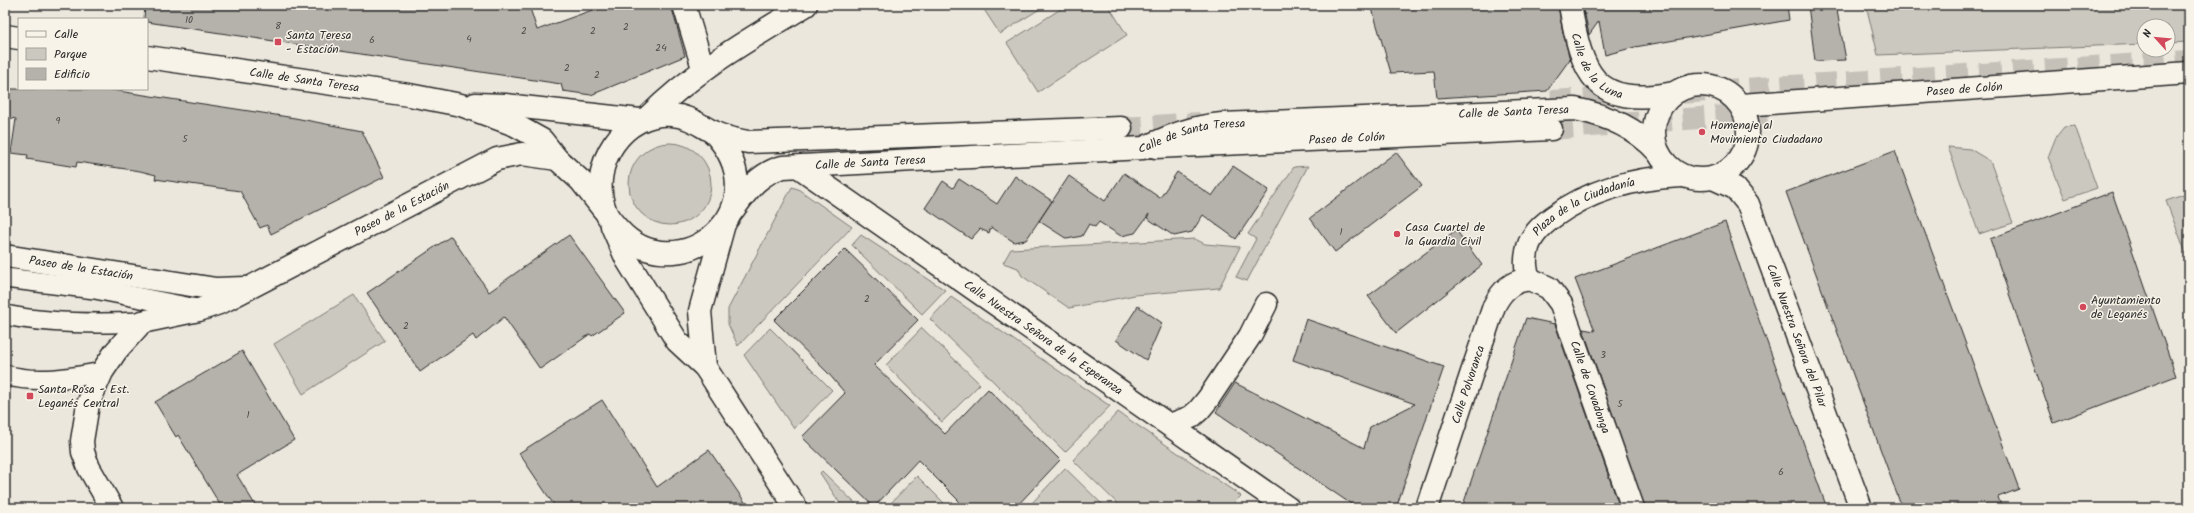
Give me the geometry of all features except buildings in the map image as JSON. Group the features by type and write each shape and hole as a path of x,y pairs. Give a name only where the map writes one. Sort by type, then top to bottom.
{"street":[{"path":"684,5 703,68"},
{"path":"796,508 705,367 677,341 627,260 608,216 600,180 602,165 611,147 621,133 644,118 682,84 703,68 806,5"},
{"name":"Calle de la Luna","path":"1570,5 1580,53 1590,74 1601,85 1621,96 1633,98 1652,97 1674,93"},
{"path":"5,36 18,38"},
{"name":"Calle de Santa Teresa","path":"148,57 409,95 461,105 530,132 542,140 557,159 581,181 608,216"},
{"name":"Paseo de Colón","path":"1741,105 2189,73"},
{"path":"1657,150 1654,139 1657,115 1663,104 1674,93 1687,86 1702,84 1717,87 1730,94 1741,105"},
{"name":"Calle de Santa Teresa","path":"461,105 505,104 644,118"},
{"name":"Plaza de la Ciudadanía","path":"1530,278 1526,268 1528,246 1534,234 1561,211 1580,200 1606,188 1657,177 1682,176 1698,180 1713,178 1727,172 1738,162 1746,149 1748,134 1747,119 1741,105"},
{"name":"Calle de Santa Teresa","path":"728,217 755,181 764,174 783,168 1143,148 1176,132 1202,126 1222,124 1563,109 1586,111 1616,122 1648,140 1657,150"},
{"path":"644,118 672,115 692,119 712,131 734,140 748,142 1121,128"},
{"name":"Paseo de Colón","path":"1143,148 1551,129"},
{"path":"705,367 700,311 736,192 736,178 733,161 725,145 712,131"},
{"name":"Plaza de la Ciudadanía","path":"1657,150 1663,161 1682,176"},
{"name":"Paseo de la Estación","path":"142,322 200,310 222,302 496,160 522,154 557,159"},
{"name":"Calle Nuestra Señora de la Esperanza","path":"799,167 1288,508"},
{"name":"Calle Nuestra Señora del Pilar","path":"1713,178 1735,188 1748,204 1861,508"},
{"path":"608,216 634,242 656,251 671,252 685,250 710,238 728,217"},
{"name":"Paseo de la Estación","path":"5,256 216,289 252,287"},
{"name":"Calle Polvoranca","path":"1427,508 1494,306 1504,290 1510,285 1530,278"},
{"name":"Calle de Covadonga","path":"1530,278 1549,288 1561,304 1633,508"},
{"path":"1170,426 1191,417 1208,399 1250,336 1266,304"},
{"path":"112,508 89,468 83,452 82,441 88,404 102,372 129,335 142,322"}],"lane":[{"name":"Paseo de la Estación","path":"5,278 95,289 200,310"},
{"name":"Paseo de la Estación","path":"5,316 29,320 89,324 142,322"},
{"path":"5,375 39,380 70,378 102,372"}],"green space":[{"path":"981,5 1046,5 1000,34"},
{"path":"1067,5 1108,5 1127,35 1038,92 1007,43"},
{"path":"1866,5 2189,5 2189,42 2176,43 2176,18 2136,18 2136,44 1878,55"},
{"path":"2075,126 2097,188 2065,199 2048,157 2056,137 2064,127"},
{"path":"670,143 686,146 699,155 708,168 711,184 708,200 699,213 686,222 670,225 654,222 641,213 632,200 629,184 632,168 641,155 654,146"},
{"path":"1948,147 1970,149 1990,161 2013,223 1979,234"},
{"path":"1308,166 1247,281 1236,277 1256,239 1248,234 1294,167"},
{"path":"792,187 798,189 852,227 738,346 728,324 728,309"},
{"path":"2189,193 2189,261 2166,201"},
{"path":"861,235 945,290 922,314 852,245"},
{"path":"1195,239 1205,244 1240,247 1219,288 1135,295 1069,308 1022,276 1018,268 1003,263 1011,249"},
{"path":"354,295 385,341 303,394 274,344"},
{"path":"951,297 1110,406 1065,452 930,319"},
{"path":"770,328 832,390 794,429 744,355"},
{"path":"922,328 980,384 942,422 886,365"},
{"path":"1118,412 1241,496 1229,508 1122,508 1073,460"},
{"path":"1065,468 1106,508 1035,508 1031,504"},
{"path":"822,471 860,508 843,508 820,473"},
{"path":"917,476 949,508 886,508"}],"tunnel":[{"path":"1551,101 2189,61"},
{"path":"1551,129 1767,113"},
{"path":"1121,128 1200,123"}],"place":[{"name":"Santa Teresa - Estación","path":"278,42"},
{"name":"Homenaje al Movimiento Ciudadano","path":"1702,132"},
{"name":"Casa Cuartel de la Guardia Civil","path":"1397,234"},
{"name":"Ayuntamiento de Leganés","path":"2083,307"},
{"name":"Santa Rosa - Est. Leganés Central","path":"30,396"}]}
